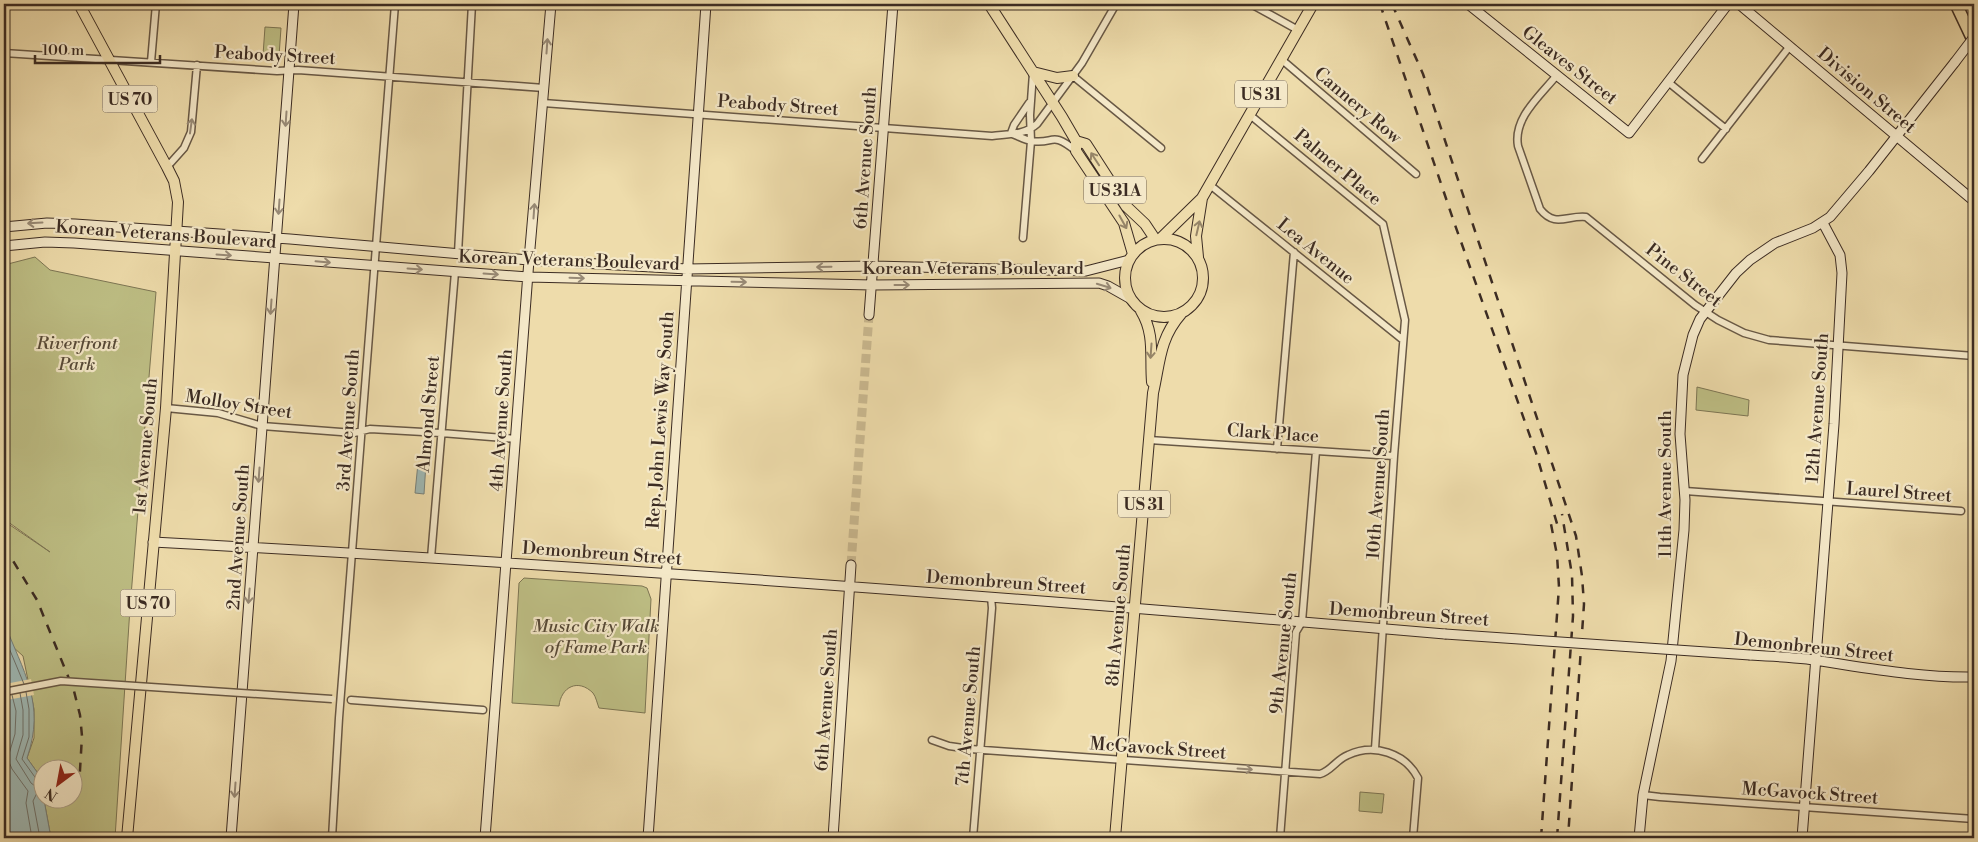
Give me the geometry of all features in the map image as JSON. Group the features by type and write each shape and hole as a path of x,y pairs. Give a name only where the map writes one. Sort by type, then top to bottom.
{"highway":[{"path":"1956,4 1974,42"}],"main road":[{"name":"US 70","path":"79,4 167,168"},
{"name":"US 31A","path":"989,4 1053,103 1076,146 1124,223 1131,257"},
{"name":"US 31","path":"1141,310 1131,299 1126,289 1124,278 1131,257 1145,244 1158,239 1202,198 1313,4"},
{"path":"1033,72 1057,78 1073,76"},
{"name":"US 31A","path":"1076,146 1086,144 1126,206 1158,239"},
{"name":"1st Avenue South","path":"126,838 166,408 178,232 178,202 174,181 167,168"},
{"name":"US 31","path":"1181,314 1195,302 1203,285 1196,236 1202,198"},
{"path":"1158,239 1183,244 1198,258"},
{"path":"1141,310 1150,316 1161,318 1181,314"},
{"name":"8th Avenue South","path":"1141,310 1151,334 1150,361 1153,394"},
{"name":"8th Avenue South","path":"1115,838 1153,394 1162,345 1171,326 1181,314"}],"street":[{"path":"151,62 156,4"},
{"name":"2nd Avenue South","path":"231,838 294,4"},
{"name":"3rd Avenue South","path":"332,838 339,718 395,4"},
{"path":"458,253 472,4"},
{"name":"4th Avenue South","path":"486,838 550,4"},
{"name":"Rep. John Lewis Way South","path":"648,838 706,4"},
{"name":"6th Avenue South","path":"869,315 893,4"},
{"path":"1030,130 1053,103 1082,63 1116,4"},
{"path":"1251,4 1298,30"},
{"name":"Gleaves Street","path":"1468,4 1629,133 1668,82"},
{"path":"1726,129 1668,82 1728,4"},
{"name":"Division Street","path":"1739,4 1974,201"},
{"path":"1823,223 1865,176 1974,37"},
{"path":"1702,160 1790,46"},
{"name":"Peabody Street","path":"4,52 388,76 544,88"},
{"name":"Cannery Row","path":"1281,59 1416,174"},
{"path":"167,168 184,148 191,132 196,65"},
{"path":"1022,238 1031,141 1033,72"},
{"path":"1073,76 1161,148"},
{"name":"Pine Street","path":"1557,76 1522,120 1517,130 1518,146 1540,209 1546,217 1553,220 1586,217 1706,312 1744,332 1769,340 1974,356"},
{"path":"1011,134 1014,125 1031,101"},
{"name":"Peabody Street","path":"543,103 796,120 992,136 1030,130"},
{"name":"Palmer Place","path":"1250,115 1383,224"},
{"name":"Peabody Street","path":"1011,134 1031,141 1056,138 1076,146"},
{"name":"Lea Avenue","path":"1210,185 1403,340"},
{"name":"Korean Veterans Boulevard","path":"4,227 47,223 277,238 529,260 687,269 873,266 1086,271 1131,257"},
{"name":"11th Avenue South","path":"1639,838 1643,795 1672,661 1683,550 1685,491 1680,434 1683,375 1693,335 1700,319 1736,273 1750,260 1775,243 1823,223"},
{"name":"12th Avenue South","path":"1802,838 1834,424 1842,273 1840,255 1823,223"},
{"name":"10th Avenue South","path":"1375,749 1394,456 1406,320 1383,224"},
{"name":"Korean Veterans Boulevard","path":"4,246 45,242 528,277 872,285 1099,283 1131,299"},
{"path":"1277,449 1294,252"},
{"name":"Almond Street","path":"431,558 455,272"},
{"name":"Molloy Street","path":"166,408 218,412 262,426 354,433 370,429 516,439"},
{"name":"Clark Place","path":"1149,440 1394,456"},
{"name":"9th Avenue South","path":"1280,838 1296,632 1302,622 1316,451"},
{"name":"Laurel Street","path":"1685,491 1961,511"},
{"name":"Demonbreun Street","path":"153,542 431,558 850,586 1444,634 1750,655 1816,661 1904,674 1942,677 1974,676"},
{"name":"6th Avenue South","path":"833,838 851,565"},
{"name":"7th Avenue South","path":"973,838 992,608 991,597"},
{"path":"4,692 61,681 332,700"},
{"path":"351,700 483,710"},
{"name":"McGavock Street","path":"932,740 949,746 981,750 1320,774 1348,755 1375,749"},
{"path":"1375,749 1403,759 1414,770 1418,778 1413,838"},
{"name":"McGavock Street","path":"1643,795 1974,819"}],"green space":[{"path":"265,27 281,28 279,56 263,55"},
{"name":"Riverfront Park","path":"35,257 50,270 156,292 130,608 115,838 51,838 46,810 82,810 82,760 32,760 32,765 27,758 34,738 34,709 23,656 13,647 4,626 4,521 50,552 4,519 4,265"},
{"path":"1697,387 1749,400 1748,416 1696,410"},
{"name":"Music City Walk of Fame Park","path":"524,578 642,586 647,588 651,599 645,713 599,708 593,693 582,686 571,687 567,690 560,699 559,706 512,703 519,583"},
{"path":"1360,792 1384,794 1382,813 1359,811"}],"water":[{"path":"418,463 426,463 424,494 415,493"},
{"path":"4,622 25,673 33,704 34,721 27,758 32,765 32,810 46,810 51,838 4,838"}],"pier":[{"path":"31,679 34,695 7,700 4,705 4,680 5,684"}],"tunnel":[{"path":"851,565 869,315"}],"railway":[{"path":"1380,4 1454,222 1536,453 1558,527"},
{"path":"1392,4 1423,74 1576,536 1584,604 1568,838"},
{"path":"1557,838 1573,616 1572,575 1562,514"},
{"path":"1541,838 1559,587 1557,555 1550,519"},
{"path":"4,546 37,600 74,691 80,715 82,736 81,760"}]}
